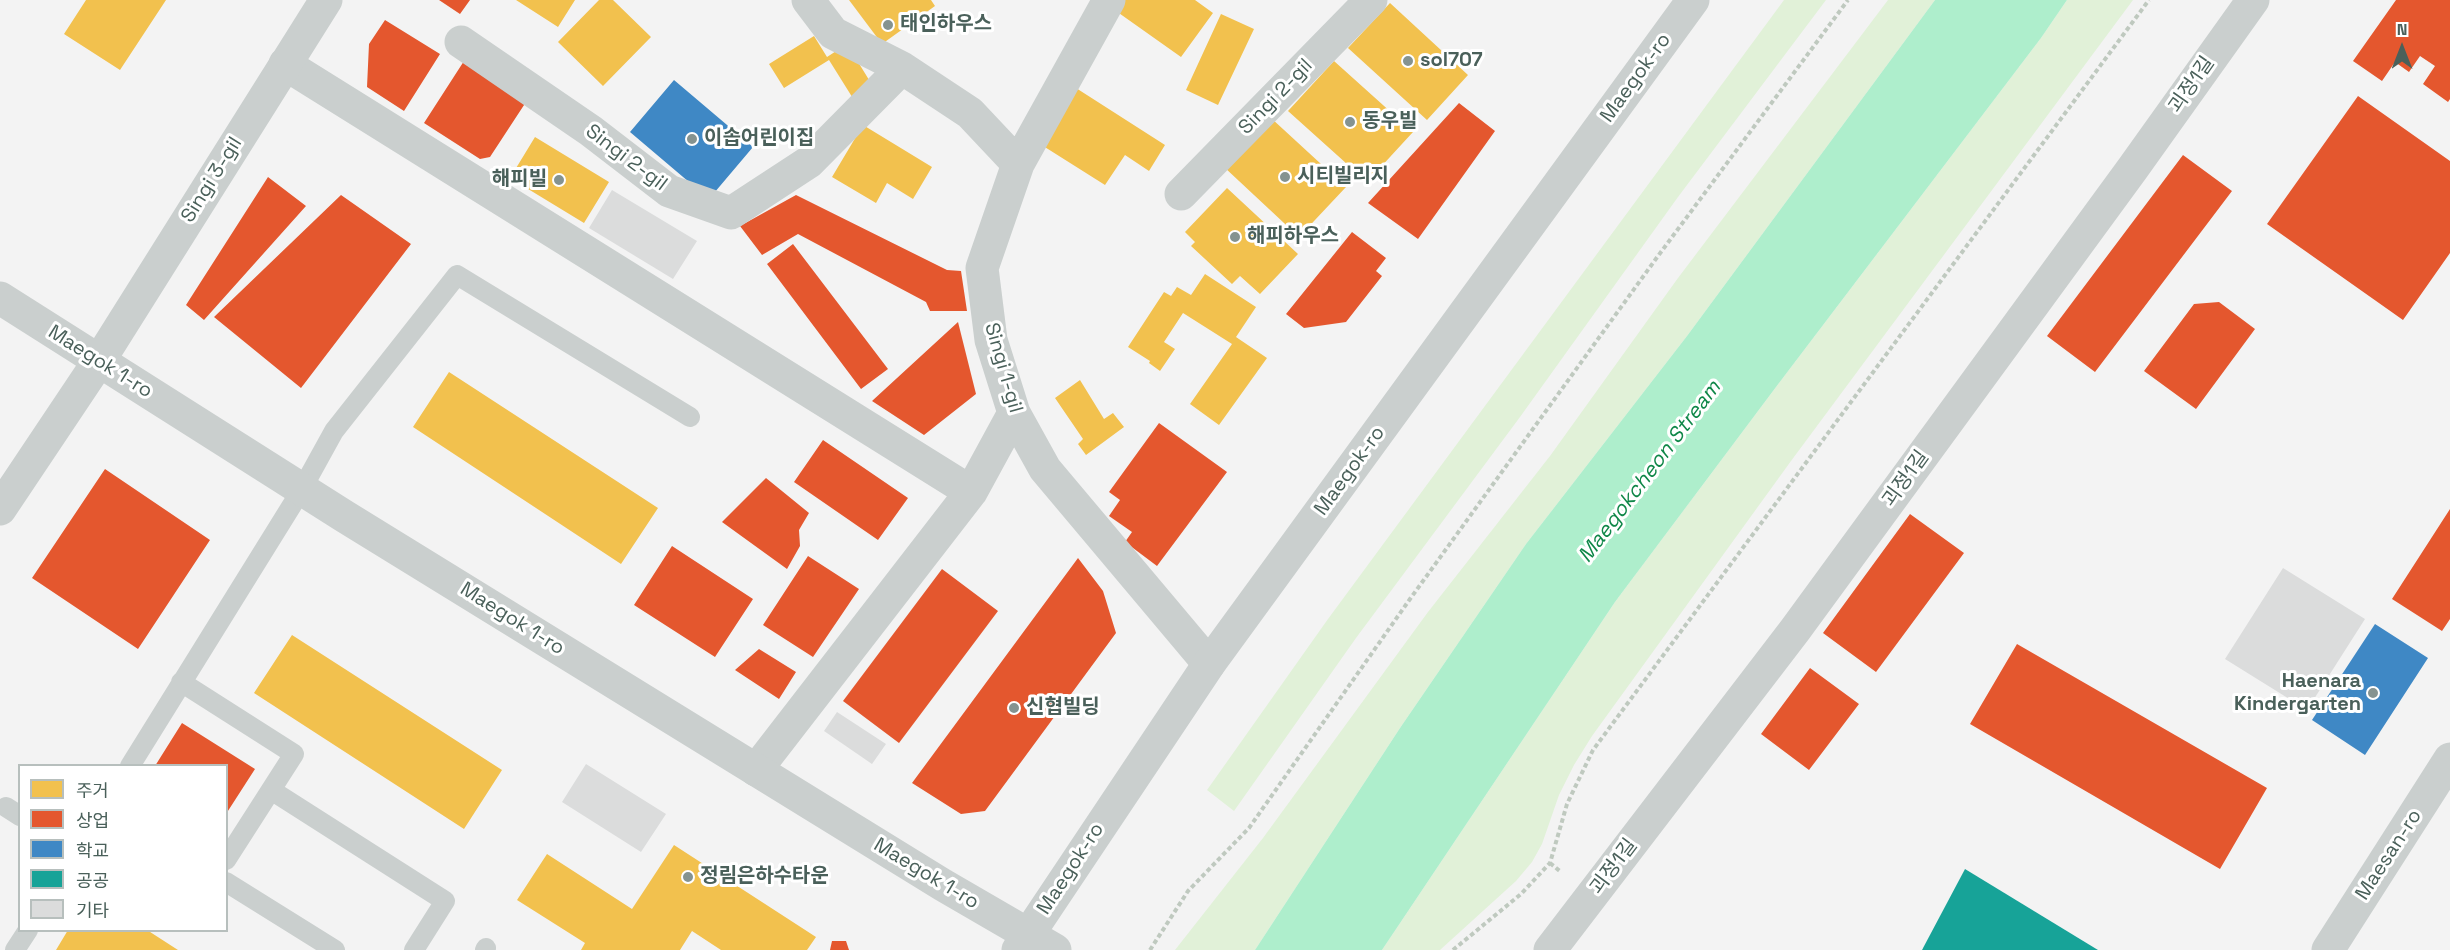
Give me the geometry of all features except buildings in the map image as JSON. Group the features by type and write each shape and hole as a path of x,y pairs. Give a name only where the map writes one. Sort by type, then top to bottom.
{"street":[{"name":"Singi 3-gil","path":"0,509 99,361 326,0"},
{"path":"808,0 833,33 902,68 970,112 1018,164"},
{"name":"Singi 1-gil","path":"1109,0 1018,164 982,268 991,340 1014,413 1045,469 1209,664"},
{"name":"Singi 2-gil","path":"1181,194 1371,0"},
{"name":"Maegok-ro","path":"1034,945 1209,664 1693,0"},
{"name":"괴정1길","path":"1550,950 1795,630 2253,0"},
{"name":"Singi 2-gil","path":"461,42 591,131 669,191 730,213 808,162 902,68"},
{"path":"285,64 971,492"},
{"name":"Maegok 1-ro","path":"0,298 1034,945"},
{"path":"756,770 971,492 1014,413"},
{"name":"Maesan-ro","path":"2328,950 2450,759"}],"lane":[{"path":"131,764 302,489 334,431 457,275 690,417"},
{"path":"181,682 294,754 228,857"},
{"path":"271,790 445,901 414,950"},
{"path":"228,883 335,950"},
{"path":"15,950 27,932"},
{"path":"0,947 5,950"}],"path":[{"path":"1150,950 1188,891 1250,828 1410,598 1637,284 1848,0"},
{"path":"1453,950 1521,894 1550,863 1567,804 1593,750 2149,0"}],"shaded area":[{"path":"1784,0 1826,0 1678,197 1520,417 1356,638 1234,811 1207,790 1328,619"},
{"path":"1888,0 1935,0 1687,336 1526,544 1400,728 1255,950 1175,950 1263,838 1428,612 1550,456 1678,278"},
{"path":"2067,0 2133,0 1791,461 1592,736 1559,795 1542,844 1532,862 1516,881 1440,950 1382,950 1615,602 2041,38"}],"water":[{"name":"Maegokcheon Stream","path":"1935,0 2067,0 2041,38 1615,602 1382,950 1255,950 1400,728 1526,544 1687,336"}],"place":[{"name":"태인하우스","path":"888,25"},
{"name":"sol707","path":"1408,61"},
{"name":"동우빌","path":"1350,122"},
{"name":"이솝어린이집","path":"692,139"},
{"name":"시티빌리지","path":"1285,177"},
{"name":"해피빌","path":"559,180"},
{"name":"해피하우스","path":"1235,237"},
{"name":"Haenara Kindergarten","path":"2373,693"},
{"name":"신협빌딩","path":"1014,708"},
{"name":"정림은하수타운","path":"688,877"}]}
